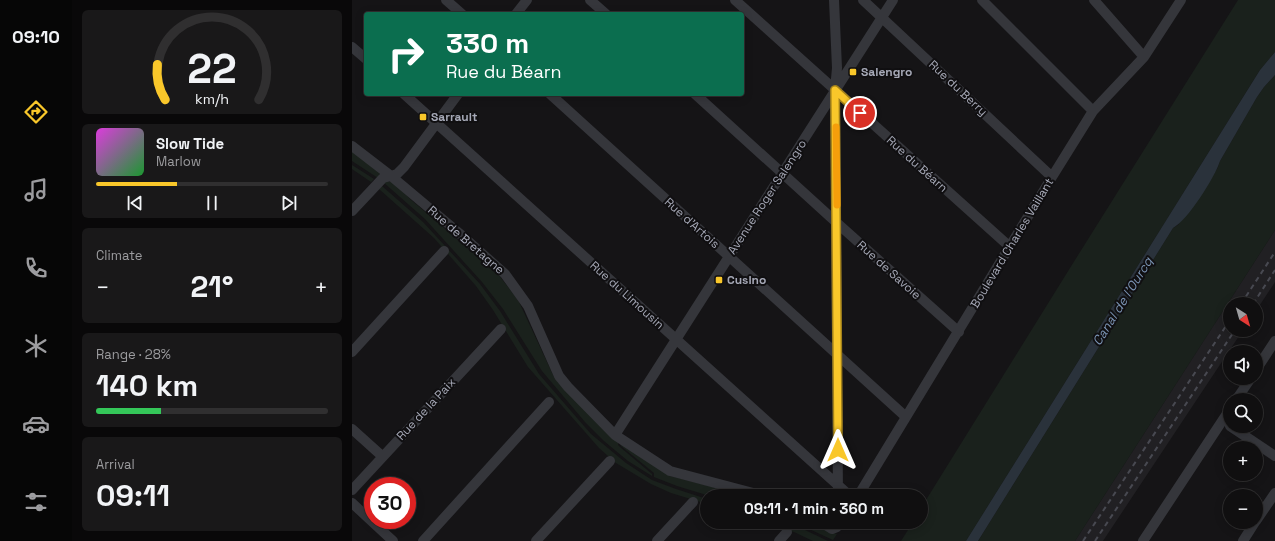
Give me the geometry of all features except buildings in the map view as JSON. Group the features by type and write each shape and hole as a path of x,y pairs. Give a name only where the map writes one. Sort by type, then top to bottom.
{"street":[{"path":"446,0 460,12"},
{"path":"517,12 526,0"},
{"path":"590,0 604,12"},
{"name":"Rue du Béarn","path":"736,0 1010,247"},
{"path":"834,0 837,68 835,90 838,486"},
{"name":"Rue du Berry","path":"863,0 1052,176"},
{"name":"Avenue Roger Salengro","path":"615,435 893,0"},
{"path":"982,0 1093,111"},
{"path":"1094,0 1144,57"},
{"name":"Boulevard Charles Vaillant","path":"862,489 1093,111 1144,57 1181,0"},
{"path":"352,46 364,57"},
{"name":"Rue du Limousin","path":"406,96 842,489"},
{"path":"352,211 383,178 397,174 404,167 457,96"},
{"name":"Rue d'Artois","path":"552,96 906,417"},
{"name":"Rue de Savoie","path":"697,96 959,332"},
{"name":"Rue de Bretagne","path":"352,146 391,176 505,274 528,306 559,376 615,435 670,472 737,489"},
{"path":"352,352 444,251"},
{"name":"Rue de la Paix","path":"352,490 501,329"},
{"path":"1263,359 1275,341"},
{"path":"423,541 549,402"},
{"path":"352,429 382,456"},
{"path":"1142,541 1223,430"},
{"path":"1240,433 1275,456"},
{"path":"536,541 610,461"},
{"path":"1263,511 1275,493"},
{"path":"657,541 693,502"},
{"path":"352,503 393,541"},
{"path":"1243,541 1251,529"},
{"path":"779,541 787,532"}],"shaded area":[{"path":"1238,0 1275,0 1275,52 1260,70 966,541 901,541 909,529 928,529 928,497"},
{"path":"1275,75 1275,230 1232,297 1223,297 1223,311 1075,541 978,541 1173,228 1178,225 1217,169 1220,161 1264,87"},
{"path":"352,149 380,173 378,178 352,161"},
{"path":"352,165 374,179 371,182 352,169"},
{"path":"387,181 395,183 410,199 497,273 519,302 554,377 560,385 618,443 620,447 652,474 652,476 628,461 604,441 585,422 542,371 503,309 482,282 425,219 383,182"},
{"path":"382,186 423,222 480,284 500,311 539,374 591,434 626,463 652,480 700,497 700,502 671,493 651,484 616,463 599,448 528,367 493,310 476,286 434,238 379,189"},
{"path":"1275,230 1275,282 1263,300 1263,297 1232,297"},
{"path":"1223,311 1223,337 1238,337 1233,345 1223,345 1223,360 1103,541 1075,541"},
{"path":"620,443 670,476 721,489 700,489 700,493 654,477 654,473 621,446"},
{"path":"784,529 802,529 828,541 813,541"},
{"path":"809,529 826,529 837,534 833,540"}],"water":[{"name":"Canal de l'Ourcq","path":"1275,52 1275,75 1257,97 1220,161 1207,187 1193,208 1173,228 978,541 966,541 1260,70"}],"railway":[{"path":"1246,297 1275,252"},
{"path":"1258,297 1275,270"},
{"path":"1083,541 1223,331"},
{"path":"1095,541 1230,337"}],"slow traffic":[{"path":"836,127 837,205"}],"place":[{"name":"Salengro","path":"853,72"},
{"name":"Sarrault","path":"423,117"},
{"name":"Cusino","path":"719,280"}],"route":[{"path":"838,450 835,90 860,113"}]}
